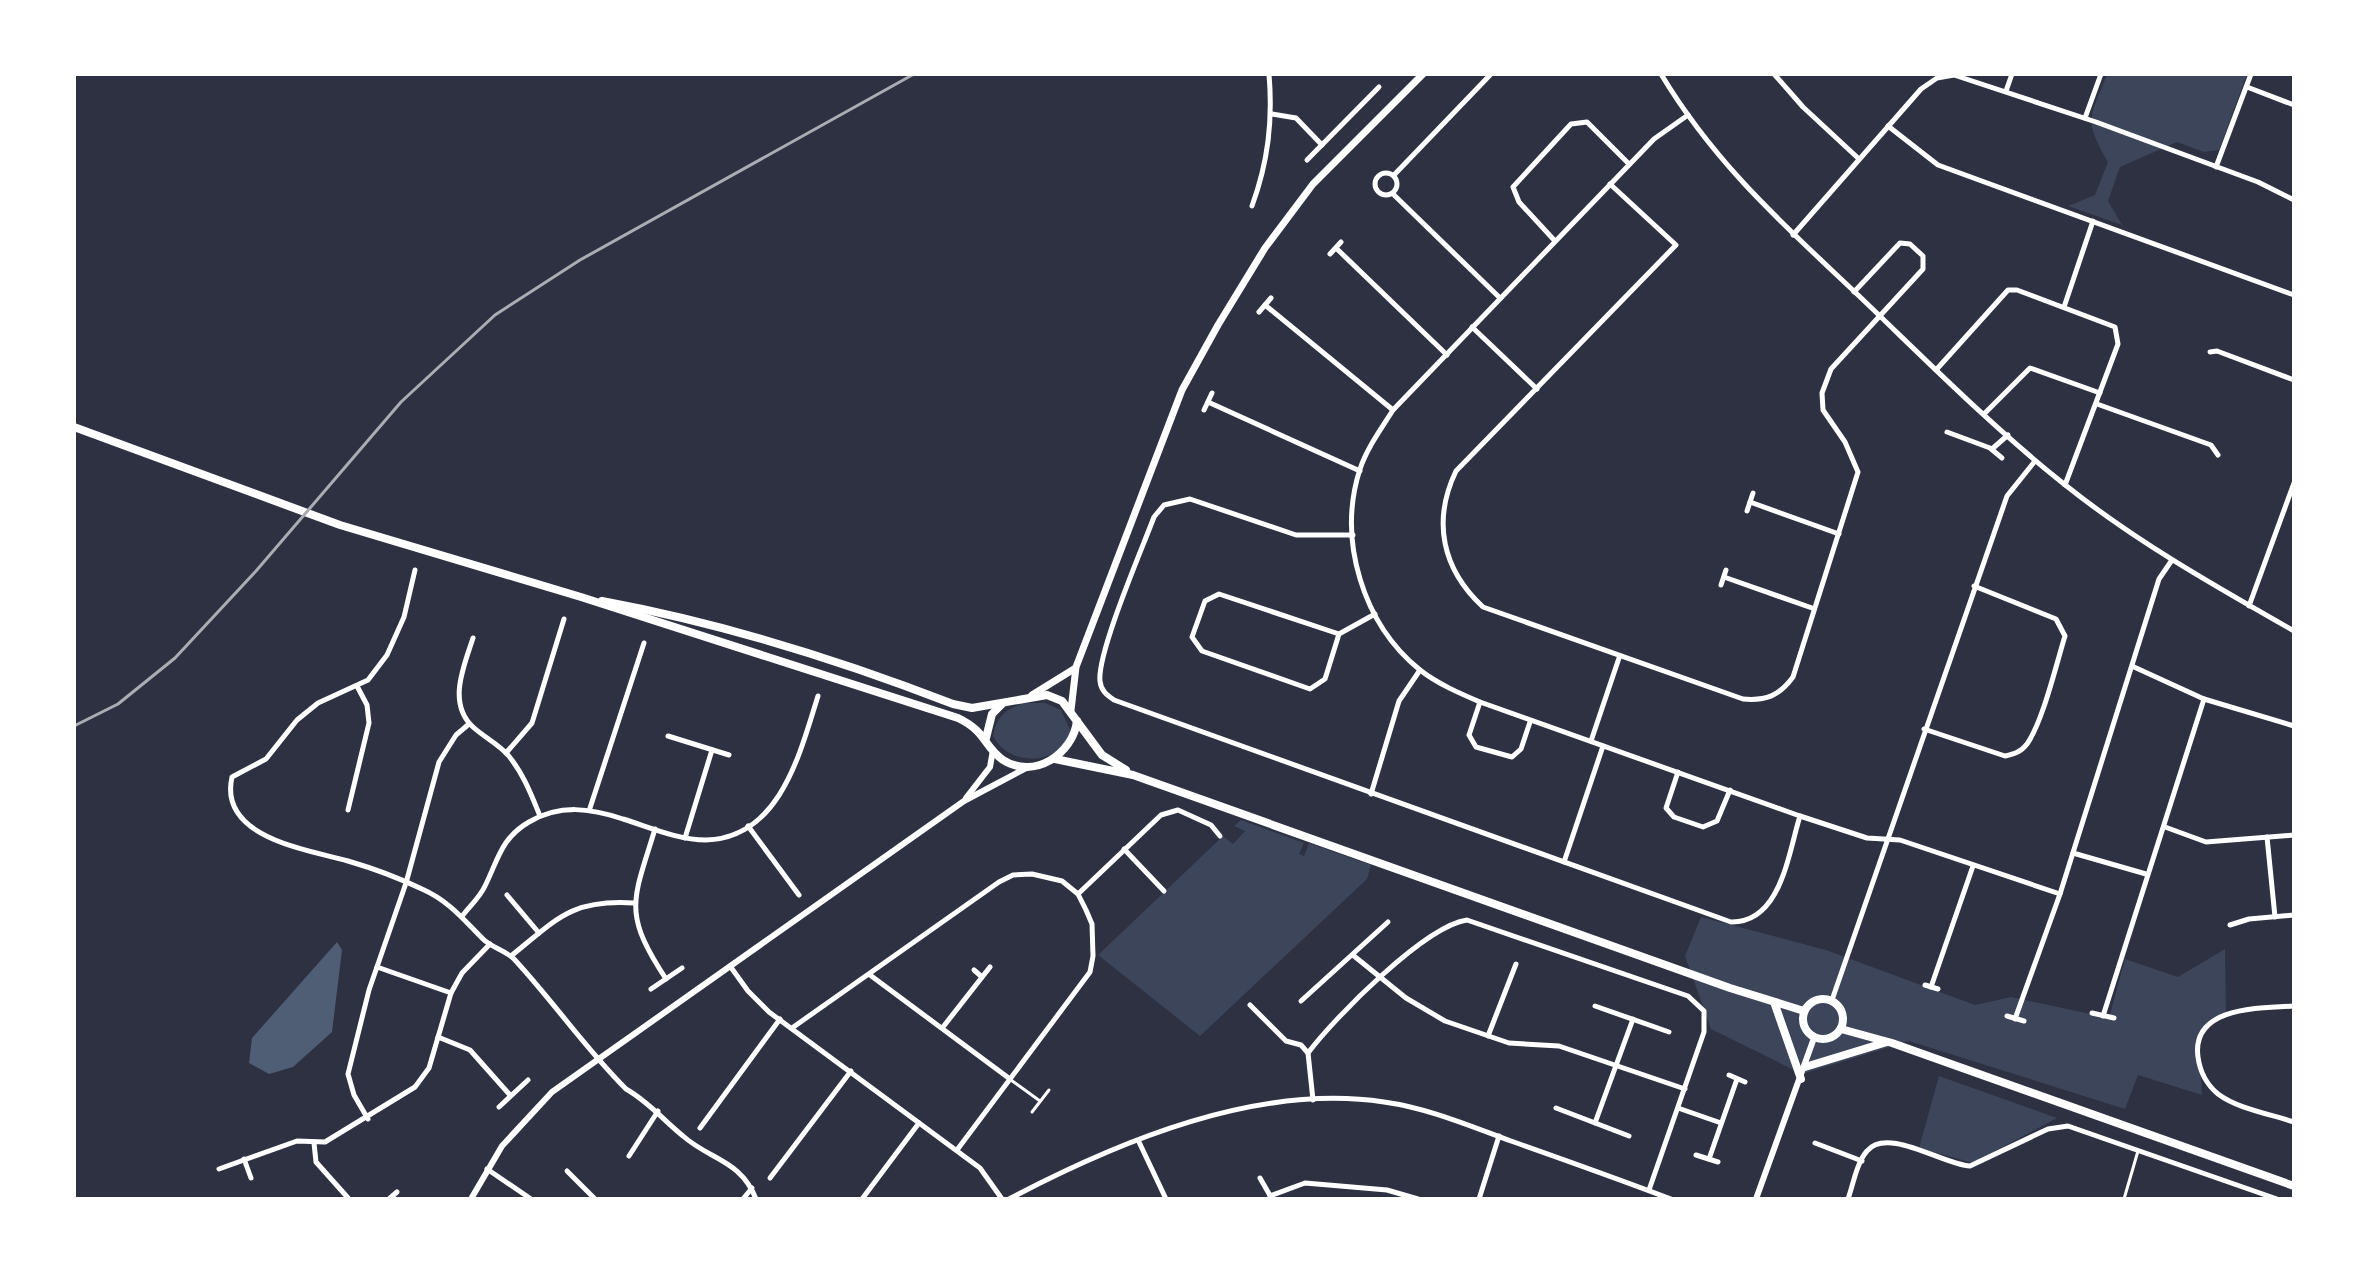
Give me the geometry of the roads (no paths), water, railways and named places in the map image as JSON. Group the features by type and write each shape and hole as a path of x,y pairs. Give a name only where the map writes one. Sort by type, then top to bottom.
{"main road":[{"path":"1071,710 1076,667 1182,390 1265,248 1313,184 1423,74"},
{"path":"74,427 340,525 581,597 958,718 976,727 993,750 1016,766 1054,759 1066,751 1075,735 1077,721"},
{"path":"581,597 652,610 775,644 972,708 1032,695 1076,667"},
{"path":"1032,695 1062,701 1102,755 1133,775"},
{"path":"986,738 992,714 1003,703"},
{"path":"1054,759 1133,775 1804,1011"},
{"path":"1832,1000 1843,1014 1841,1029 1828,1039 1814,1038 1805,1029 1804,1011 1814,1001 1832,1000"},
{"path":"1774,1002 1801,1079"},
{"path":"1841,1029 1887,1042 2294,1186"},
{"path":"1805,1067 1887,1042"}],"street":[{"path":"1252,206 1269,149 1272,114 1269,74"},
{"path":"1394,175 1491,74"},
{"path":"1661,74 1741,184 2036,461 2172,560 2294,631"},
{"path":"1774,74 1803,107 1859,159"},
{"path":"2006,91 2012,74"},
{"path":"2085,118 2101,74"},
{"path":"2216,167 2251,74"},
{"path":"1793,235 1921,89 1937,78 1963,75 2216,167 2294,200"},
{"path":"1307,160 1379,87"},
{"path":"2247,87 2294,105"},
{"path":"1272,114 1296,118 1322,145"},
{"path":"1688,115 1654,139 1393,410 1360,471 1353,535 1360,581 1375,614 1386,634 1420,670 1444,686 1480,702 1800,816 1867,838 1900,840 2060,894"},
{"path":"1555,241 1519,202 1513,187 1571,124 1587,122 1630,164"},
{"path":"1888,126 1938,165 2294,295"},
{"path":"1394,175 1383,173 1375,181 1381,195 1393,194 1500,298"},
{"path":"1393,194 1398,184 1394,175"},
{"path":"1610,184 1676,245 1456,471 1442,508 1441,532 1446,552 1460,580 1483,607 1619,658 1743,699 1762,700 1776,695 1793,677 1812,608 1858,472 1845,442 1823,410 1822,393 1831,369 1882,318 1923,269 1923,256 1910,244 1900,243 1854,292"},
{"path":"2064,307 2093,221"},
{"path":"1330,254 1341,242"},
{"path":"1336,248 1447,355"},
{"path":"1936,370 2008,290 2110,324 2118,332 2118,344 2065,485"},
{"path":"1259,312 1271,298"},
{"path":"1265,305 1393,410"},
{"path":"1472,327 1537,389"},
{"path":"2210,352 2217,351 2294,380"},
{"path":"1984,414 2030,368 2100,393"},
{"path":"1204,410 1212,393"},
{"path":"1208,402 1360,471"},
{"path":"2097,404 2211,445 2218,455"},
{"path":"1947,432 1992,449 2002,458"},
{"path":"1992,449 2008,435"},
{"path":"1832,1000 2007,496 2036,461"},
{"path":"2249,606 2294,483"},
{"path":"1747,511 1753,493"},
{"path":"1353,535 1296,535 1190,499 1164,505 1154,517 1106,649 1100,682 1103,692 1114,700 1731,922 1744,922 1768,907 1800,816"},
{"path":"1750,502 1839,534"},
{"path":"2015,1019 2060,894 2134,667 2159,579 2172,560"},
{"path":"415,570 404,617 387,655 368,680 308,711 297,720 276,750 232,777 230,787 237,810 260,833 405,882 441,899 463,915 490,944 511,956 626,1089 658,1111 685,1138 717,1155 741,1173 756,1199"},
{"path":"1721,585 1725,574 1812,608"},
{"path":"1924,729 2005,756 2017,753 2027,744 2045,698 2065,636 2062,627 2056,619 1974,586"},
{"path":"1339,634 1219,594 1205,601 1192,637 1202,651 1310,689 1325,679 1339,634 1375,614"},
{"path":"506,753 532,723 564,619"},
{"path":"473,638 459,689 459,701 469,724 506,753 528,785 540,816"},
{"path":"590,808 644,643"},
{"path":"1591,741 1619,658"},
{"path":"2134,667 2204,699 2294,726"},
{"path":"1371,794 1399,701 1420,670"},
{"path":"348,810 369,723 367,705 357,686"},
{"path":"463,915 484,890 501,847 520,828 540,816 590,808 685,838 713,839 748,826 770,808 787,783 818,696"},
{"path":"2103,1016 2204,699"},
{"path":"1480,702 1469,735 1476,747 1512,757 1521,749 1530,722"},
{"path":"368,1119 354,1095 348,1074 369,990 405,882 439,762 456,735 469,724"},
{"path":"668,736 729,755"},
{"path":"1564,862 1603,746"},
{"path":"685,838 712,750"},
{"path":"964,801 990,767 993,750"},
{"path":"471,1199 487,1169 520,1123 552,1092 597,1057 964,801 1032,765"},
{"path":"1678,772 1666,808 1674,817 1688,822 1703,827 1714,825 1730,790"},
{"path":"1078,894 1161,815 1178,810 1211,825 1220,836"},
{"path":"748,826 799,895"},
{"path":"2165,827 2206,842 2294,835"},
{"path":"655,829 634,903 643,939 666,979"},
{"path":"2267,837 2275,917"},
{"path":"1124,849 1164,891"},
{"path":"2073,853 2146,874"},
{"path":"1931,987 1973,866"},
{"path":"792,1028 1013,875 1032,874 1062,881 1078,894 1092,924 1090,972 957,1150"},
{"path":"507,895 539,933"},
{"path":"511,956 562,916 586,904 634,903"},
{"path":"2230,925 2294,915"},
{"path":"1308,1053 1326,1029 1426,938 1451,922 1467,920 1688,996 1698,1002 1706,1022 1649,1190"},
{"path":"1301,1001 1388,922"},
{"path":"219,1169 297,1141 325,1142 368,1119 419,1083 429,1068 451,993 462,973 490,944"},
{"path":"1354,956 1424,1010 1488,1036 1531,1046 1559,1046 1685,1089"},
{"path":"1488,1036 1516,964"},
{"path":"730,966 748,991 780,1019 980,1168 1002,1199"},
{"path":"377,967 451,993"},
{"path":"943,1027 990,967"},
{"path":"651,989 682,968"},
{"path":"974,970 982,977"},
{"path":"870,975 1010,1079"},
{"path":"1250,1005 1286,1041 1301,1045 1308,1053 1313,1100"},
{"path":"1595,1006 1669,1032"},
{"path":"2294,1006 2224,1014 2202,1035 2197,1049 2207,1084 2221,1096 2294,1122"},
{"path":"2092,1013 2114,1018"},
{"path":"2007,1016 2024,1021"},
{"path":"700,1128 780,1019"},
{"path":"1595,1123 1633,1019"},
{"path":"438,1037 470,1050 510,1095"},
{"path":"1756,1199 1814,1038"},
{"path":"770,1178 851,1071"},
{"path":"1729,1075 1745,1082"},
{"path":"1709,1159 1737,1079"},
{"path":"499,1107 528,1080"},
{"path":"1009,1199 1082,1163 1221,1110 1313,1100 1384,1101 1426,1111 1671,1199"},
{"path":"1556,1108 1629,1136"},
{"path":"1678,1108 1721,1123"},
{"path":"629,1156 658,1111"},
{"path":"862,1199 919,1123"},
{"path":"1848,1199 1867,1150 1879,1143 1894,1142 1970,1166 2058,1126 2277,1199"},
{"path":"1479,1199 1499,1136"},
{"path":"1139,1142 1166,1199"},
{"path":"314,1143 316,1162 349,1199"},
{"path":"1815,1143 1862,1161"},
{"path":"1696,1155 1718,1162"},
{"path":"244,1159 251,1178"},
{"path":"487,1169 531,1199"},
{"path":"567,1171 586,1196 595,1199"},
{"path":"1260,1178 1271,1197 1305,1183 1387,1190 1418,1199"},
{"path":"743,1199 752,1188"},
{"path":"389,1199 397,1192"}],"lane":[{"path":"1010,1079 1040,1101"},
{"path":"1032,1112 1049,1090"},
{"path":"2124,1199 2138,1151"}],"railway":[{"path":"74,726 118,704 175,658 256,571 401,402 495,315 580,260 914,74"}]}
